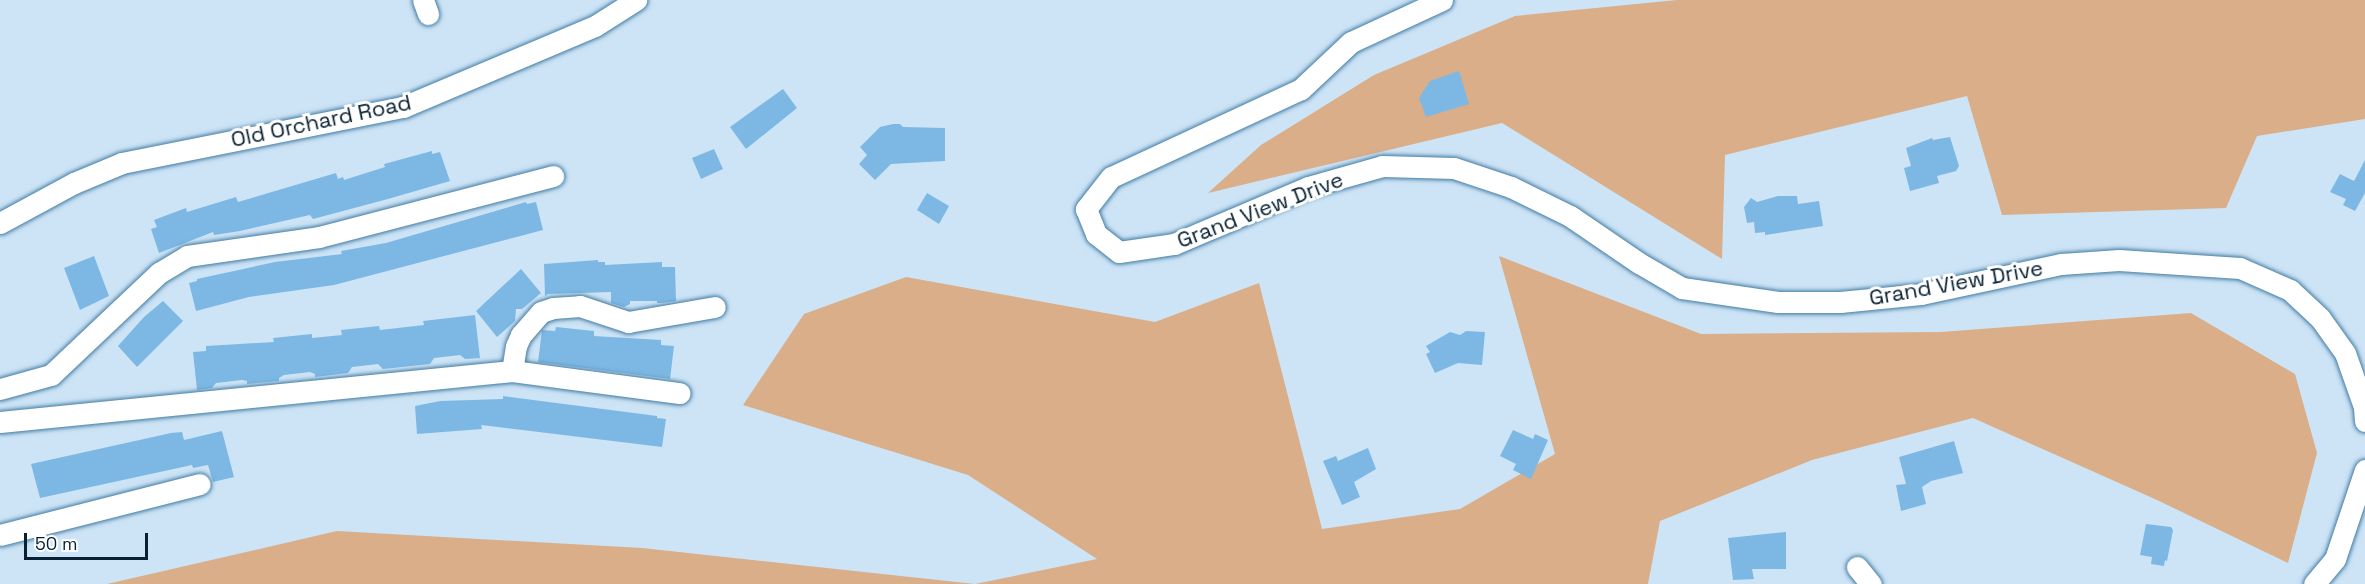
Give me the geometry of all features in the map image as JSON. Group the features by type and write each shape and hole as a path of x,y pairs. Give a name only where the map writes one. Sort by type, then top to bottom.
{"street":[{"name":"Old Orchard Road","path":"0,223 74,183 122,163 404,107 595,26 636,0"},
{"name":"Grand View Drive","path":"1442,0 1351,42 1301,89 1111,177 1086,209 1096,234 1119,252 1174,244 1308,187 1382,166 1454,168 1511,187 1570,216 1639,263 1682,288 1778,303 1840,302 1922,294 2061,264 2119,261 2240,268 2290,290 2320,318 2345,353 2364,407 2365,421"},
{"path":"0,389 51,375 159,273 187,256 319,237 553,176"},
{"path":"512,371 516,346 521,334 542,312 553,308 580,306 628,322 715,307"},
{"path":"0,422 512,371 680,393"},
{"path":"2314,584 2335,559 2365,470"},
{"path":"0,535 200,484"},
{"path":"1857,567 1870,584"}],"shaded area":[{"path":"1677,0 2365,0 2365,119 2257,136 2226,208 2002,215 1967,96 1725,155 1722,259 1502,123 1208,193 1261,145 1374,75 1515,16"},
{"path":"1499,256 1701,334 1941,332 2191,313 2295,374 2317,453 2288,563 2157,500 1973,418 1812,460 1660,521 1648,584 975,584 1097,559 968,475 743,405 804,314 906,277 1155,322 1259,283 1322,529 1460,509 1555,454"},
{"path":"337,531 642,548 975,584 107,584"}],"building":[{"path":"1459,71 1469,104 1426,117 1419,98 1430,81"},
{"path":"783,89 797,108 746,149 730,127"},
{"path":"900,124 903,127 945,128 945,161 891,164 875,180 859,164 867,155 860,147 880,127"},
{"path":"1950,137 1959,166 1956,171 1937,176 1939,183 1910,191 1904,168 1911,166 1906,148 1932,138 1933,140"},
{"path":"714,149 723,169 701,179 692,158"},
{"path":"432,151 432,154 440,152 450,181 313,219 310,215 240,231 214,235 213,232 159,253 151,229 157,227 154,220 186,208 187,212 236,197 238,202 336,173 338,179 343,177 344,180 385,167 384,164"},
{"path":"2365,160 2365,193 2355,211 2343,205 2346,199 2330,192 2340,174 2354,181"},
{"path":"927,193 949,206 939,224 917,210"},
{"path":"1778,196 1797,196 1798,204 1819,201 1823,226 1765,235 1765,232 1755,233 1754,222 1747,223 1744,207 1751,198 1757,202"},
{"path":"526,202 527,204 536,202 543,230 334,285 249,297 196,311 189,283 197,279 275,262 342,254 341,251 386,243"},
{"path":"94,256 109,296 80,310 64,268"},
{"path":"598,260 598,262 605,262 605,265 662,262 662,267 675,267 676,301 657,303 657,301 630,301 630,304 624,307 611,303 611,292 548,294 545,296 544,264"},
{"path":"521,269 541,293 522,309 516,309 515,321 497,337 476,311"},
{"path":"163,301 183,321 137,367 118,346 144,317"},
{"path":"475,315 480,358 465,359 460,355 434,358 430,364 383,369 378,364 352,367 348,373 315,377 315,374 310,372 284,375 279,378 279,381 247,384 247,381 242,380 216,383 212,388 197,390 193,352 206,351 206,346 274,342 273,338 312,334 312,338 342,335 341,330 379,326 380,330 424,325 423,321"},
{"path":"556,327 594,331 594,336 661,340 661,345 674,346 670,379 538,362 542,330 555,331"},
{"path":"1466,331 1485,332 1482,365 1458,363 1435,373 1426,354 1430,352 1426,346 1450,332 1460,335"},
{"path":"503,396 657,416 657,418 666,419 662,447 481,425 482,429 417,434 415,406 440,401 503,399"},
{"path":"1513,430 1533,439 1535,434 1548,440 1531,479 1513,470 1516,464 1500,456"},
{"path":"222,431 234,477 213,482 208,465 193,468 192,465 40,498 31,464 171,433 182,432 184,440"},
{"path":"1954,441 1963,473 1931,481 1922,487 1926,504 1901,511 1896,485 1906,484 1899,457"},
{"path":"1368,448 1376,469 1354,482 1360,497 1342,505 1323,461 1336,456 1338,461"},
{"path":"2146,524 2171,527 2173,530 2164,566 2151,564 2152,557 2140,555"},
{"path":"1786,532 1786,569 1752,569 1754,579 1733,580 1728,538"}]}
